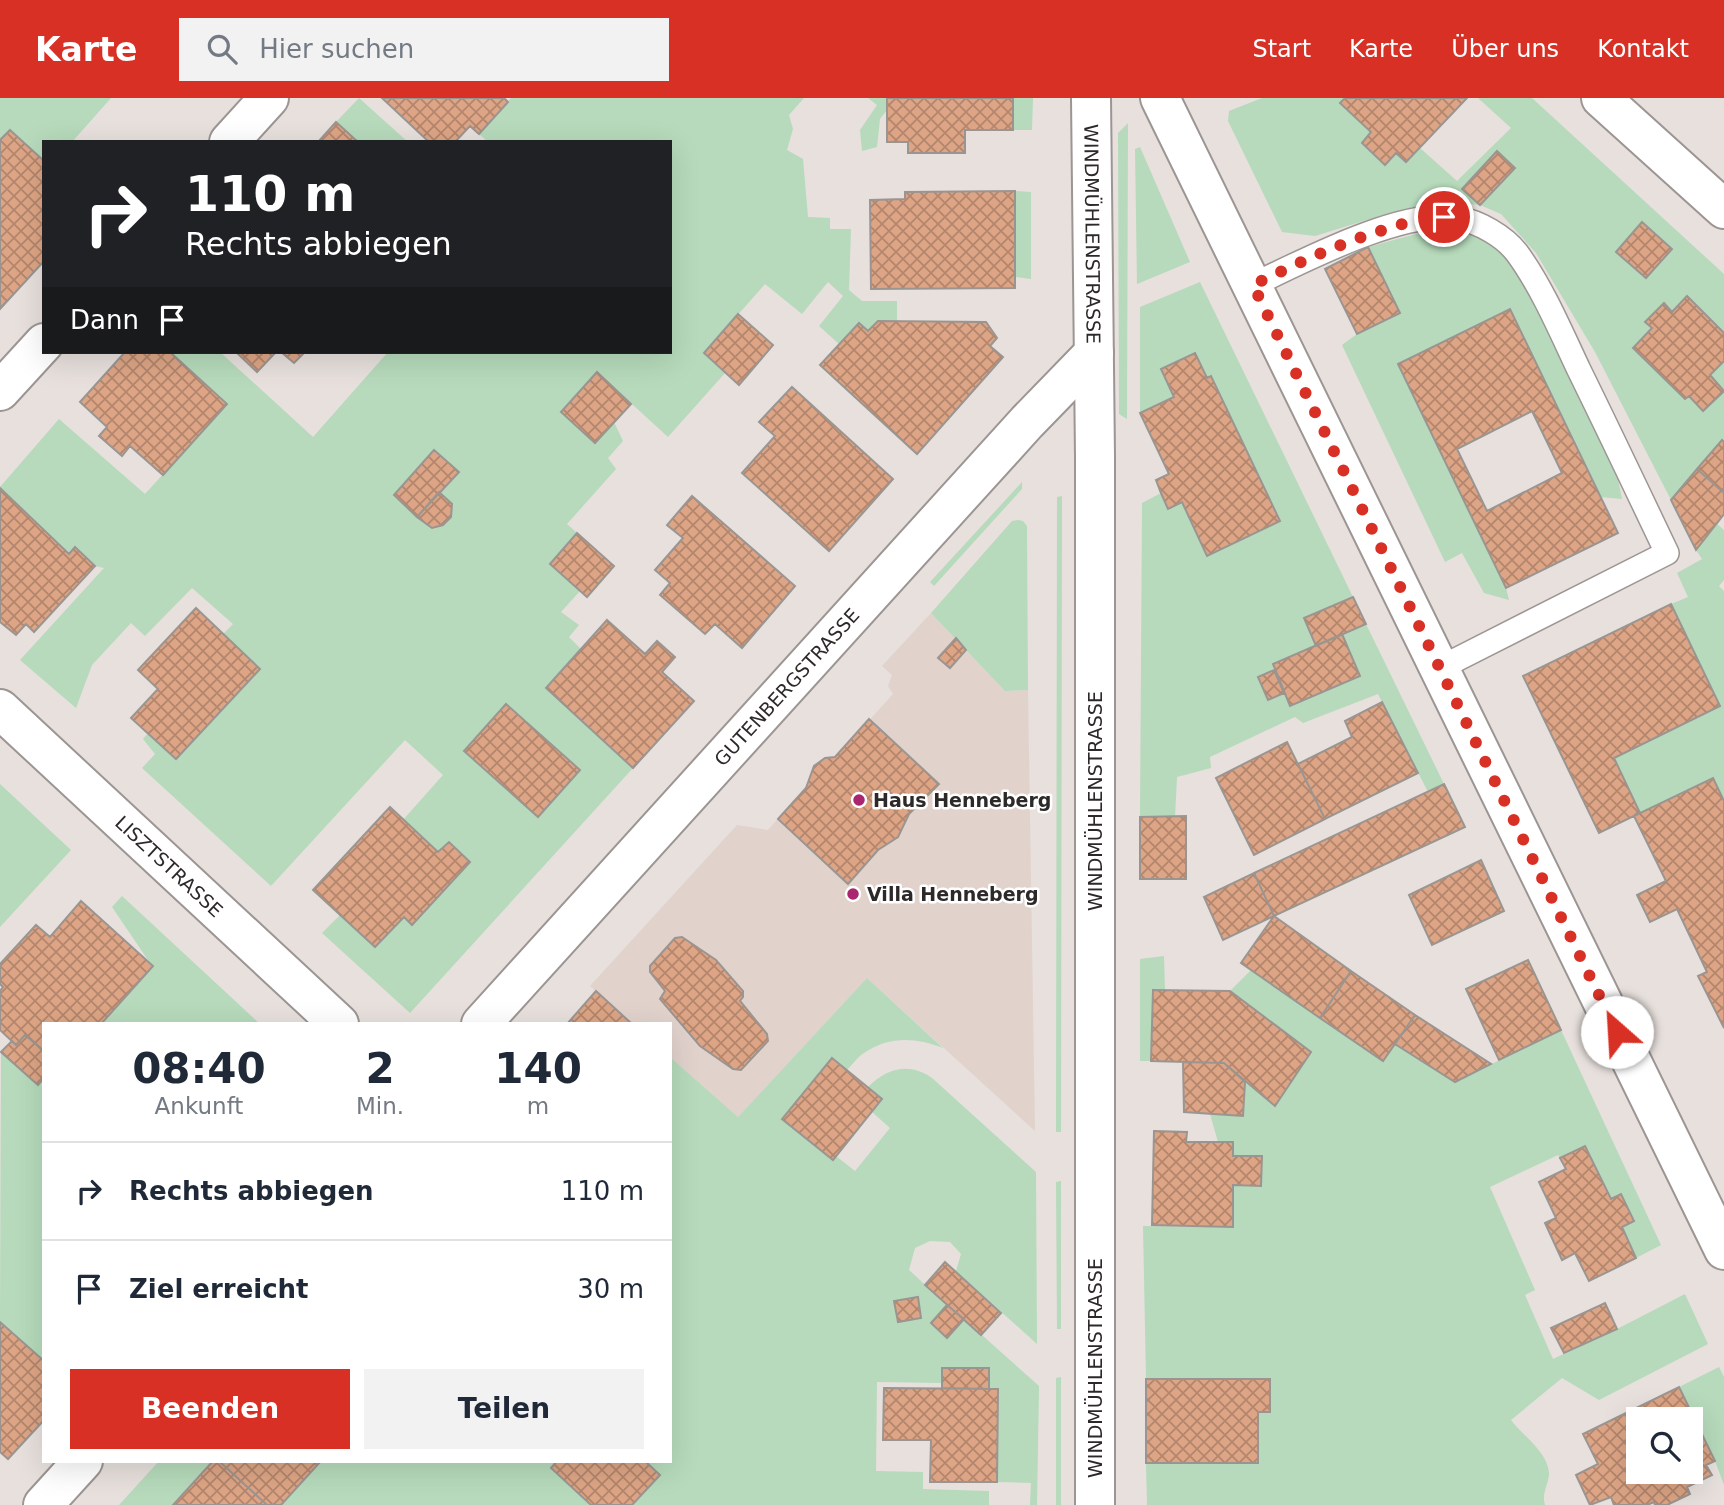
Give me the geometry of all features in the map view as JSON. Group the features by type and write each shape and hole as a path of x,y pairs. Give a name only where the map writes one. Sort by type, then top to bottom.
{"street":[{"path":"231,140 269,98"},
{"name":"WINDMÜHLENSTRASSE","path":"1091,98 1094,354 1095,1505"},
{"path":"1160,98 1724,1250"},
{"path":"1601,98 1724,209"},
{"path":"0,391 42,345"},
{"name":"GUTENBERGSTRASSE","path":"483,1022 1027,422 1094,354"},
{"name":"LISZTSTRASSE","path":"0,709 337,1022"},
{"path":"43,1505 81,1463"}],"lane":[{"path":"1253,285 1360,236 1429,217 1459,218 1492,232 1516,252 1553,315 1667,553 1438,669"}],"shaded area":[{"name":"Villa Henneberg","path":"931,613 1005,691 1028,690 1035,1131 867,978 738,1117 672,1059 672,1022 630,1022 590,986 737,825 768,830 805,788 814,766 825,758 836,757 893,694 888,686 892,675 882,666"}],"green space":[{"path":"0,98 111,98 74,140 42,140 42,159 10,130 0,140"},
{"path":"359,98 406,140 356,140 336,122"},
{"path":"511,98 804,98 789,115 793,129 787,150 803,159 808,217 830,218 830,229 851,229 849,290 862,301 897,301 897,321 878,321 868,331 859,323 839,344 819,326 843,296 828,282 802,314 765,284 704,353 725,373 668,437 597,372 561,411 594,443 614,422 623,441 608,458 616,469 567,524 577,533 550,564 580,591 561,612 579,625 569,637 581,649 546,688 633,768 410,1013 322,933 340,915 375,947 404,917 412,925 470,862 449,842 438,852 403,820 443,775 405,740 271,886 142,768 155,754 143,739 148,733 176,759 259,669 223,634 233,624 192,588 145,636 131,623 92,665 76,708 20,660 104,568 95,566 76,547 69,554 0,487 59,419 145,494 227,404 172,354 222,354 313,437 386,354 672,354 672,140 486,140 479,134","holes":["434,450 458,473 417,517 394,495"]},
{"path":"868,98 887,98 887,110 880,119 877,147 862,151 860,130 877,105"},
{"path":"1013,98 1033,98 1032,130 1013,130"},
{"path":"1262,98 1345,98 1341,102 1371,132 1385,165 1396,153 1406,162 1420,148 1457,181 1511,128 1478,98 1532,98 1724,274 1724,442 1722,441 1671,500 1595,352 1536,253 1501,214 1480,205 1439,201 1315,236 1282,232 1228,121 1229,111"},
{"path":"1128,123 1127,419 1119,414 1118,133"},
{"path":"1140,147 1190,262 1137,284 1135,149"},
{"path":"1015,191 1031,192 1031,279 1016,277"},
{"path":"1459,229 1488,238 1507,252 1616,469 1622,499 1600,497 1510,310 1398,364 1506,588 1509,600 1484,593 1462,553 1445,562 1342,345 1357,334 1400,313 1368,247 1416,234"},
{"path":"1200,282 1353,597 1305,618 1316,646 1273,664 1274,670 1258,677 1268,700 1284,693 1290,706 1360,676 1342,634 1366,624 1444,784 1428,792 1378,694 1303,723 1295,717 1210,757 1211,768 1177,777 1175,817 1140,817 1142,503 1161,493 1169,508 1182,502 1207,556 1280,521 1211,376 1207,378 1195,353 1161,370 1174,397 1140,413 1140,307"},
{"path":"1022,482 1022,489 934,586 930,582"},
{"path":"1062,496 1061,1132 1056,1132 1057,497"},
{"path":"1018,520 1027,526 1028,690 1005,691 931,613 1012,521"},
{"path":"1716,523 1724,530 1724,580 1719,586 1724,591 1724,801 1712,778 1640,813 1614,758 1720,706 1671,604 1688,597 1677,573 1702,559 1696,550"},
{"path":"0,784 71,850 0,927"},
{"path":"122,896 258,1022 103,1022 152,966 112,907"},
{"path":"1164,956 1165,991 1153,991 1151,1061 1140,1061 1140,959"},
{"path":"1251,970 1382,1061 1395,1044 1455,1082 1561,1030 1661,1245 1636,1258 1622,1227 1634,1220 1622,1195 1611,1199 1585,1146 1560,1158 1558,1155 1490,1187 1535,1290 1525,1295 1553,1359 1685,1294 1708,1344 1599,1400 1562,1378 1511,1420 1548,1465 1545,1505 1147,1505 1146,1463 1258,1463 1258,1412 1270,1411 1269,1379 1146,1379 1143,1226 1233,1227 1234,1185 1261,1186 1262,1156 1233,1156 1233,1143 1218,1142 1210,1114 1243,1116 1245,1082 1275,1105 1230,991"},
{"path":"867,978 943,1048 912,1040 892,1041 873,1047 861,1055 847,1071 782,1119 832,1160 836,1156 855,1171 890,1128 872,1112 882,1099 868,1087 883,1075 898,1069 915,1070 932,1078 1036,1172 1037,1344 956,1271 961,1254 950,1242 930,1241 915,1248 909,1270 947,1305 932,1323 947,1338 964,1319 1039,1386 1037,1505 1030,1505 1031,1483 997,1482 998,1389 989,1389 989,1368 943,1368 942,1383 877,1382 876,1471 923,1472 923,1489 989,1491 989,1505 632,1505 644,1463 672,1463 672,1059 738,1117"},
{"path":"1,1052 37,1085 42,1080 42,1359 0,1322"},
{"path":"1061,1181 1061,1329 1057,1329 1056,1182"},
{"path":"1719,1367 1724,1377 1724,1485 1703,1436 1703,1407 1689,1407 1679,1387"},
{"path":"1061,1377 1061,1505 1056,1505 1056,1378"},
{"path":"157,1463 556,1463 551,1469 591,1505 119,1505"}],"building":[{"path":"382,98 504,98 508,102 479,134 470,126 457,140 427,140"},
{"path":"887,98 1013,98 1013,130 965,130 965,153 908,153 908,142 887,142"},
{"path":"1345,98 1467,98 1406,162 1396,153 1385,165 1362,143 1371,132 1340,103"},
{"path":"336,122 356,140 320,140"},
{"path":"10,130 42,159 42,263 0,309 0,140"},
{"path":"1497,151 1515,168 1480,205 1462,189"},
{"path":"1015,191 1015,288 871,289 870,200 905,199 905,192"},
{"path":"1642,222 1672,249 1646,278 1616,252"},
{"path":"1368,247 1400,313 1357,334 1325,269"},
{"path":"1687,296 1724,333 1724,361 1710,375 1724,391 1703,411 1689,396 1685,399 1633,348 1652,328 1645,322 1664,303 1672,312"},
{"path":"1510,309 1618,533 1506,588 1398,364","holes":["1532,411 1562,473 1487,511 1457,449"]},
{"path":"738,314 773,345 739,385 704,353"},
{"path":"878,321 986,322 997,338 990,346 1003,357 917,454 820,365 859,323 868,331"},
{"path":"1195,353 1207,378 1211,376 1280,521 1207,556 1182,502 1168,509 1156,480 1169,474 1140,413 1174,397 1161,369"},
{"path":"123,354 172,354 227,404 163,475 130,446 122,456 99,436 107,427 80,402"},
{"path":"238,354 274,354 257,372"},
{"path":"283,354 303,354 294,363"},
{"path":"597,372 631,404 595,443 561,412"},
{"path":"792,387 893,479 829,551 742,473 775,436 759,422"},
{"path":"1722,440 1724,442 1724,493 1697,469"},
{"path":"434,450 459,472 417,517 394,495"},
{"path":"1697,469 1724,493 1724,514 1696,550 1671,500"},
{"path":"0,488 69,554 75,547 95,566 34,632 26,624 16,635 0,622"},
{"path":"439,492 452,504 451,517 443,525 432,528 417,517"},
{"path":"692,496 795,586 742,648 715,624 705,634 660,595 670,583 655,570 683,538 667,525"},
{"path":"577,533 614,566 587,597 550,564"},
{"path":"1353,597 1366,624 1316,646 1304,618"},
{"path":"1671,604 1720,706 1614,758 1640,813 1599,833 1523,676"},
{"path":"196,608 260,669 176,759 131,718 158,689 138,670"},
{"path":"607,620 645,654 657,641 675,657 662,672 694,701 633,768 546,688"},
{"path":"1342,634 1360,676 1290,706 1273,664"},
{"path":"956,638 966,650 950,668 938,658"},
{"path":"1274,670 1284,693 1268,700 1258,677"},
{"path":"1382,702 1418,773 1325,819 1298,764 1352,737 1345,721"},
{"path":"506,704 580,770 538,817 464,751"},
{"name":"Haus Henneberg","path":"869,719 939,784 909,814 898,837 878,850 848,884 778,819 806,788 814,766 825,758 835,757"},
{"path":"1287,742 1325,819 1254,855 1216,778"},
{"path":"1713,778 1724,801 1724,1028 1698,976 1707,972 1677,909 1650,922 1637,895 1666,881 1634,816"},
{"path":"1444,784 1465,827 1274,916 1254,873"},
{"path":"390,807 438,852 449,842 470,862 412,925 404,917 375,947 313,890"},
{"path":"1186,816 1186,879 1140,879 1140,817"},
{"path":"1481,860 1504,911 1432,945 1409,895"},
{"path":"1254,873 1274,916 1223,940 1204,897"},
{"path":"81,901 153,966 103,1022 42,1022 42,1049 25,1035 16,1045 0,1030 0,991 3,987 0,984 0,964 36,925 50,937"},
{"path":"1274,916 1351,971 1320,1018 1241,963"},
{"path":"682,937 716,960 743,991 740,1001 767,1034 768,1041 741,1070 733,1069 700,1046 660,999 665,991 650,972 650,966 675,938"},
{"path":"1528,960 1561,1030 1499,1060 1466,989"},
{"path":"1351,971 1415,1015 1383,1061 1320,1018"},
{"path":"1153,990 1230,991 1311,1052 1275,1106 1224,1063 1151,1061"},
{"path":"596,991 630,1022 569,1022"},
{"path":"1415,1015 1491,1064 1455,1082 1395,1044"},
{"path":"25,1035 42,1049 42,1080 38,1085 1,1052 12,1041 16,1045"},
{"path":"832,1058 882,1099 833,1160 782,1119"},
{"path":"1183,1062 1224,1063 1245,1082 1243,1116 1184,1112"},
{"path":"1154,1131 1187,1132 1186,1142 1233,1142 1233,1156 1262,1156 1261,1186 1233,1185 1233,1227 1152,1225"},
{"path":"1585,1146 1611,1199 1621,1194 1634,1221 1622,1227 1636,1258 1589,1281 1575,1253 1562,1260 1545,1223 1556,1218 1539,1182 1566,1169 1560,1158"},
{"path":"945,1262 1001,1313 981,1335 925,1285"},
{"path":"918,1297 921,1318 898,1322 894,1301"},
{"path":"1605,1303 1617,1329 1564,1353 1551,1328"},
{"path":"947,1305 964,1319 947,1338 931,1323"},
{"path":"0,1322 42,1359 42,1422 8,1459 0,1452"},
{"path":"942,1368 989,1368 989,1389 942,1388"},
{"path":"1146,1379 1270,1379 1270,1412 1258,1412 1258,1463 1146,1463"},
{"path":"1679,1387 1689,1407 1638,1407"},
{"path":"884,1388 998,1389 997,1482 930,1482 931,1440 883,1440"},
{"path":"1626,1413 1626,1484 1693,1484 1687,1487 1690,1494 1667,1505 1655,1505 1654,1502 1647,1505 1614,1505 1611,1497 1590,1505 1576,1475 1598,1464 1583,1434"},
{"path":"1703,1436 1715,1461 1706,1465 1712,1475 1703,1479"},
{"path":"211,1463 221,1463 267,1505 173,1505"},
{"path":"221,1463 319,1463 281,1505 267,1505"},
{"path":"555,1463 647,1463 660,1475 632,1505 591,1505 551,1468"}],"place":[{"name":"Haus Henneberg","path":"859,800"},
{"name":"Villa Henneberg","path":"853,894"}],"route":[{"path":"1444,217 1429,217 1360,236 1253,285 1617,1032"}]}
